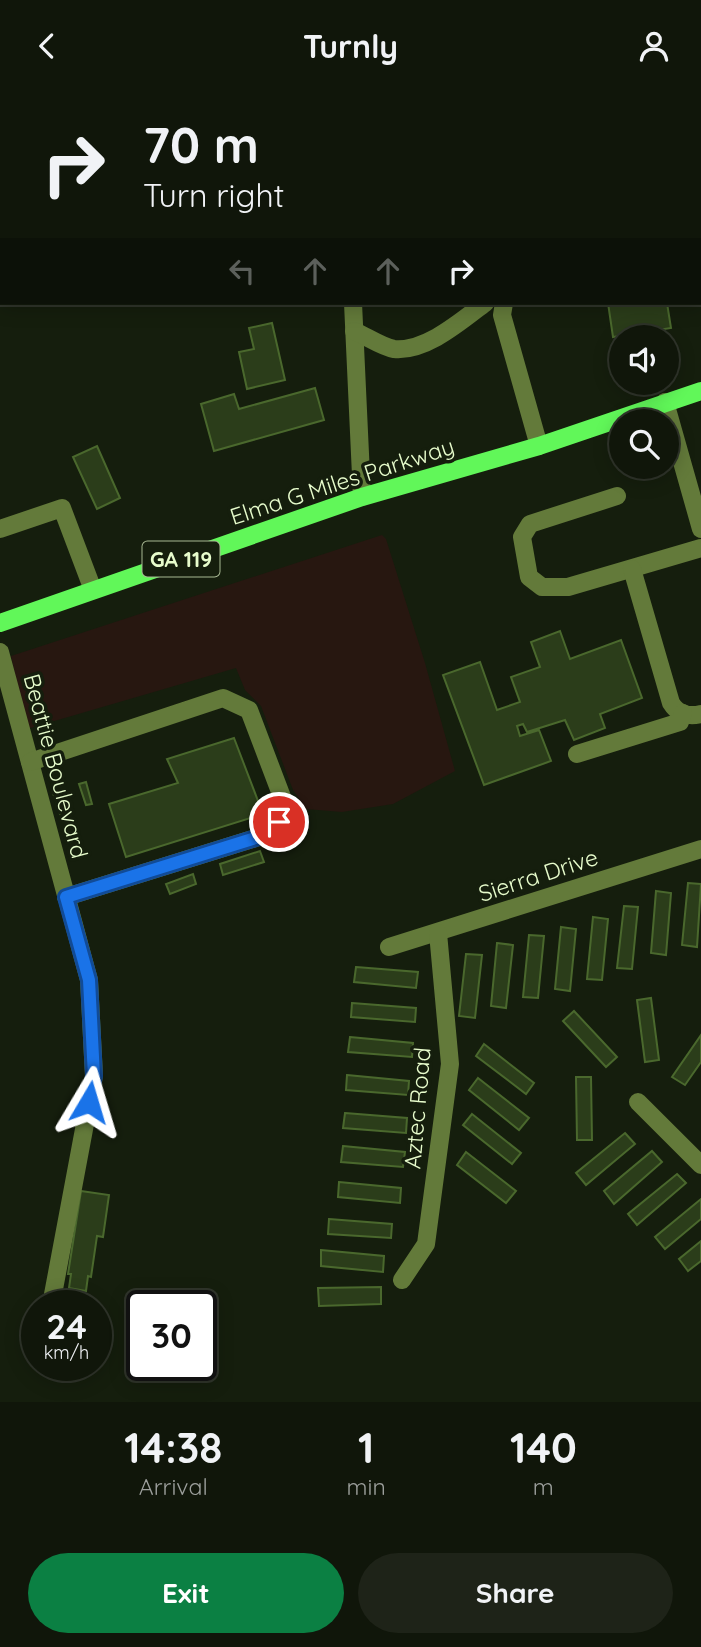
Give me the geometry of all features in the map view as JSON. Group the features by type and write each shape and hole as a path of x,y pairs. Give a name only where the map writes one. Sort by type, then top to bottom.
{"main road":[{"name":"Elma G Miles Parkway","path":"0,623 362,497 540,446 701,391"}],"street":[{"path":"352,305 362,497"},
{"path":"354,331 393,349 419,345 446,331 482,305"},
{"path":"504,305 502,315 540,446"},
{"path":"665,402 701,529"},
{"path":"617,495 530,524 522,537 529,577 542,587 568,587 701,548"},
{"path":"0,529 62,508 93,590"},
{"path":"632,569 670,703 676,711 692,713"},
{"name":"Beattie Boulevard","path":"0,652 7,703 30,762 89,980 94,1076 54,1290"},
{"path":"30,762 223,698 249,710 282,797 279,822 262,836 66,897"},
{"path":"576,754 680,722 692,713"},
{"name":"Sierra Drive","path":"389,947 701,849"},
{"name":"Aztec Road","path":"402,1280 426,1244 450,1064 438,933"},
{"path":"638,1102 701,1165"}],"shaded area":[{"path":"382,535 386,539 425,663 455,771 393,804 342,812 306,809 293,790 261,706 245,690 236,668 27,729 11,656"}],"building":[{"path":"608,305 667,305 671,325 611,325"},
{"path":"272,323 285,380 247,389 239,352 254,349 249,328"},
{"path":"315,388 324,420 214,451 201,404 234,394 239,409"},
{"path":"97,446 120,498 97,509 73,457"},
{"path":"560,631 570,659 621,640 642,698 600,714 605,728 574,740 565,720 527,732 523,724 517,726 520,736 539,730 551,761 484,785 443,675 480,662 497,710 520,702 511,677 540,667 531,642"},
{"path":"234,738 263,814 126,857 109,804 178,783 167,759"},
{"path":"86,782 92,804 86,805 79,784"},
{"path":"59,791 65,812 60,814 53,793"},
{"path":"260,851 264,862 223,875 220,864"},
{"path":"193,874 196,884 170,894 166,884"},
{"path":"688,883 701,884 697,947 682,945"},
{"path":"656,891 671,893 666,955 651,953"},
{"path":"624,906 638,907 632,969 617,968"},
{"path":"593,917 608,919 602,980 587,979"},
{"path":"561,927 576,929 570,991 555,989"},
{"path":"529,935 544,936 538,998 523,997"},
{"path":"497,943 513,945 506,1008 491,1006"},
{"path":"466,954 482,955 475,1018 459,1016"},
{"path":"356,967 418,972 416,988 354,982"},
{"path":"651,998 659,1060 645,1062 637,1000"},
{"path":"352,1003 416,1008 415,1022 351,1017"},
{"path":"574,1011 617,1057 606,1067 563,1021"},
{"path":"701,1035 701,1062 685,1085 672,1077"},
{"path":"350,1037 413,1043 412,1057 348,1052"},
{"path":"484,1044 534,1083 526,1094 476,1056"},
{"path":"347,1075 409,1081 408,1095 346,1090"},
{"path":"576,1077 591,1077 592,1140 577,1140"},
{"path":"478,1078 529,1118 519,1130 469,1090"},
{"path":"345,1113 407,1118 406,1133 343,1128"},
{"path":"472,1114 521,1153 512,1164 463,1125"},
{"path":"625,1133 635,1144 586,1185 576,1173"},
{"path":"343,1146 405,1152 403,1167 341,1162"},
{"path":"652,1151 662,1162 614,1204 604,1191"},
{"path":"466,1152 516,1191 506,1203 457,1165"},
{"path":"677,1174 686,1183 637,1225 628,1214"},
{"path":"339,1182 401,1188 400,1203 338,1197"},
{"path":"81,1191 109,1195 103,1237 97,1236 91,1277 88,1276 86,1290 69,1288 71,1274 68,1274"},
{"path":"701,1199 701,1219 665,1249 655,1237"},
{"path":"329,1219 392,1224 391,1238 328,1234"},
{"path":"701,1241 701,1261 688,1271 679,1259"},
{"path":"321,1250 384,1256 383,1272 321,1266"},
{"path":"381,1287 381,1304 319,1306 318,1288"}],"route":[{"path":"89,1102 94,1076 89,980 66,897 262,836 279,822"}]}
